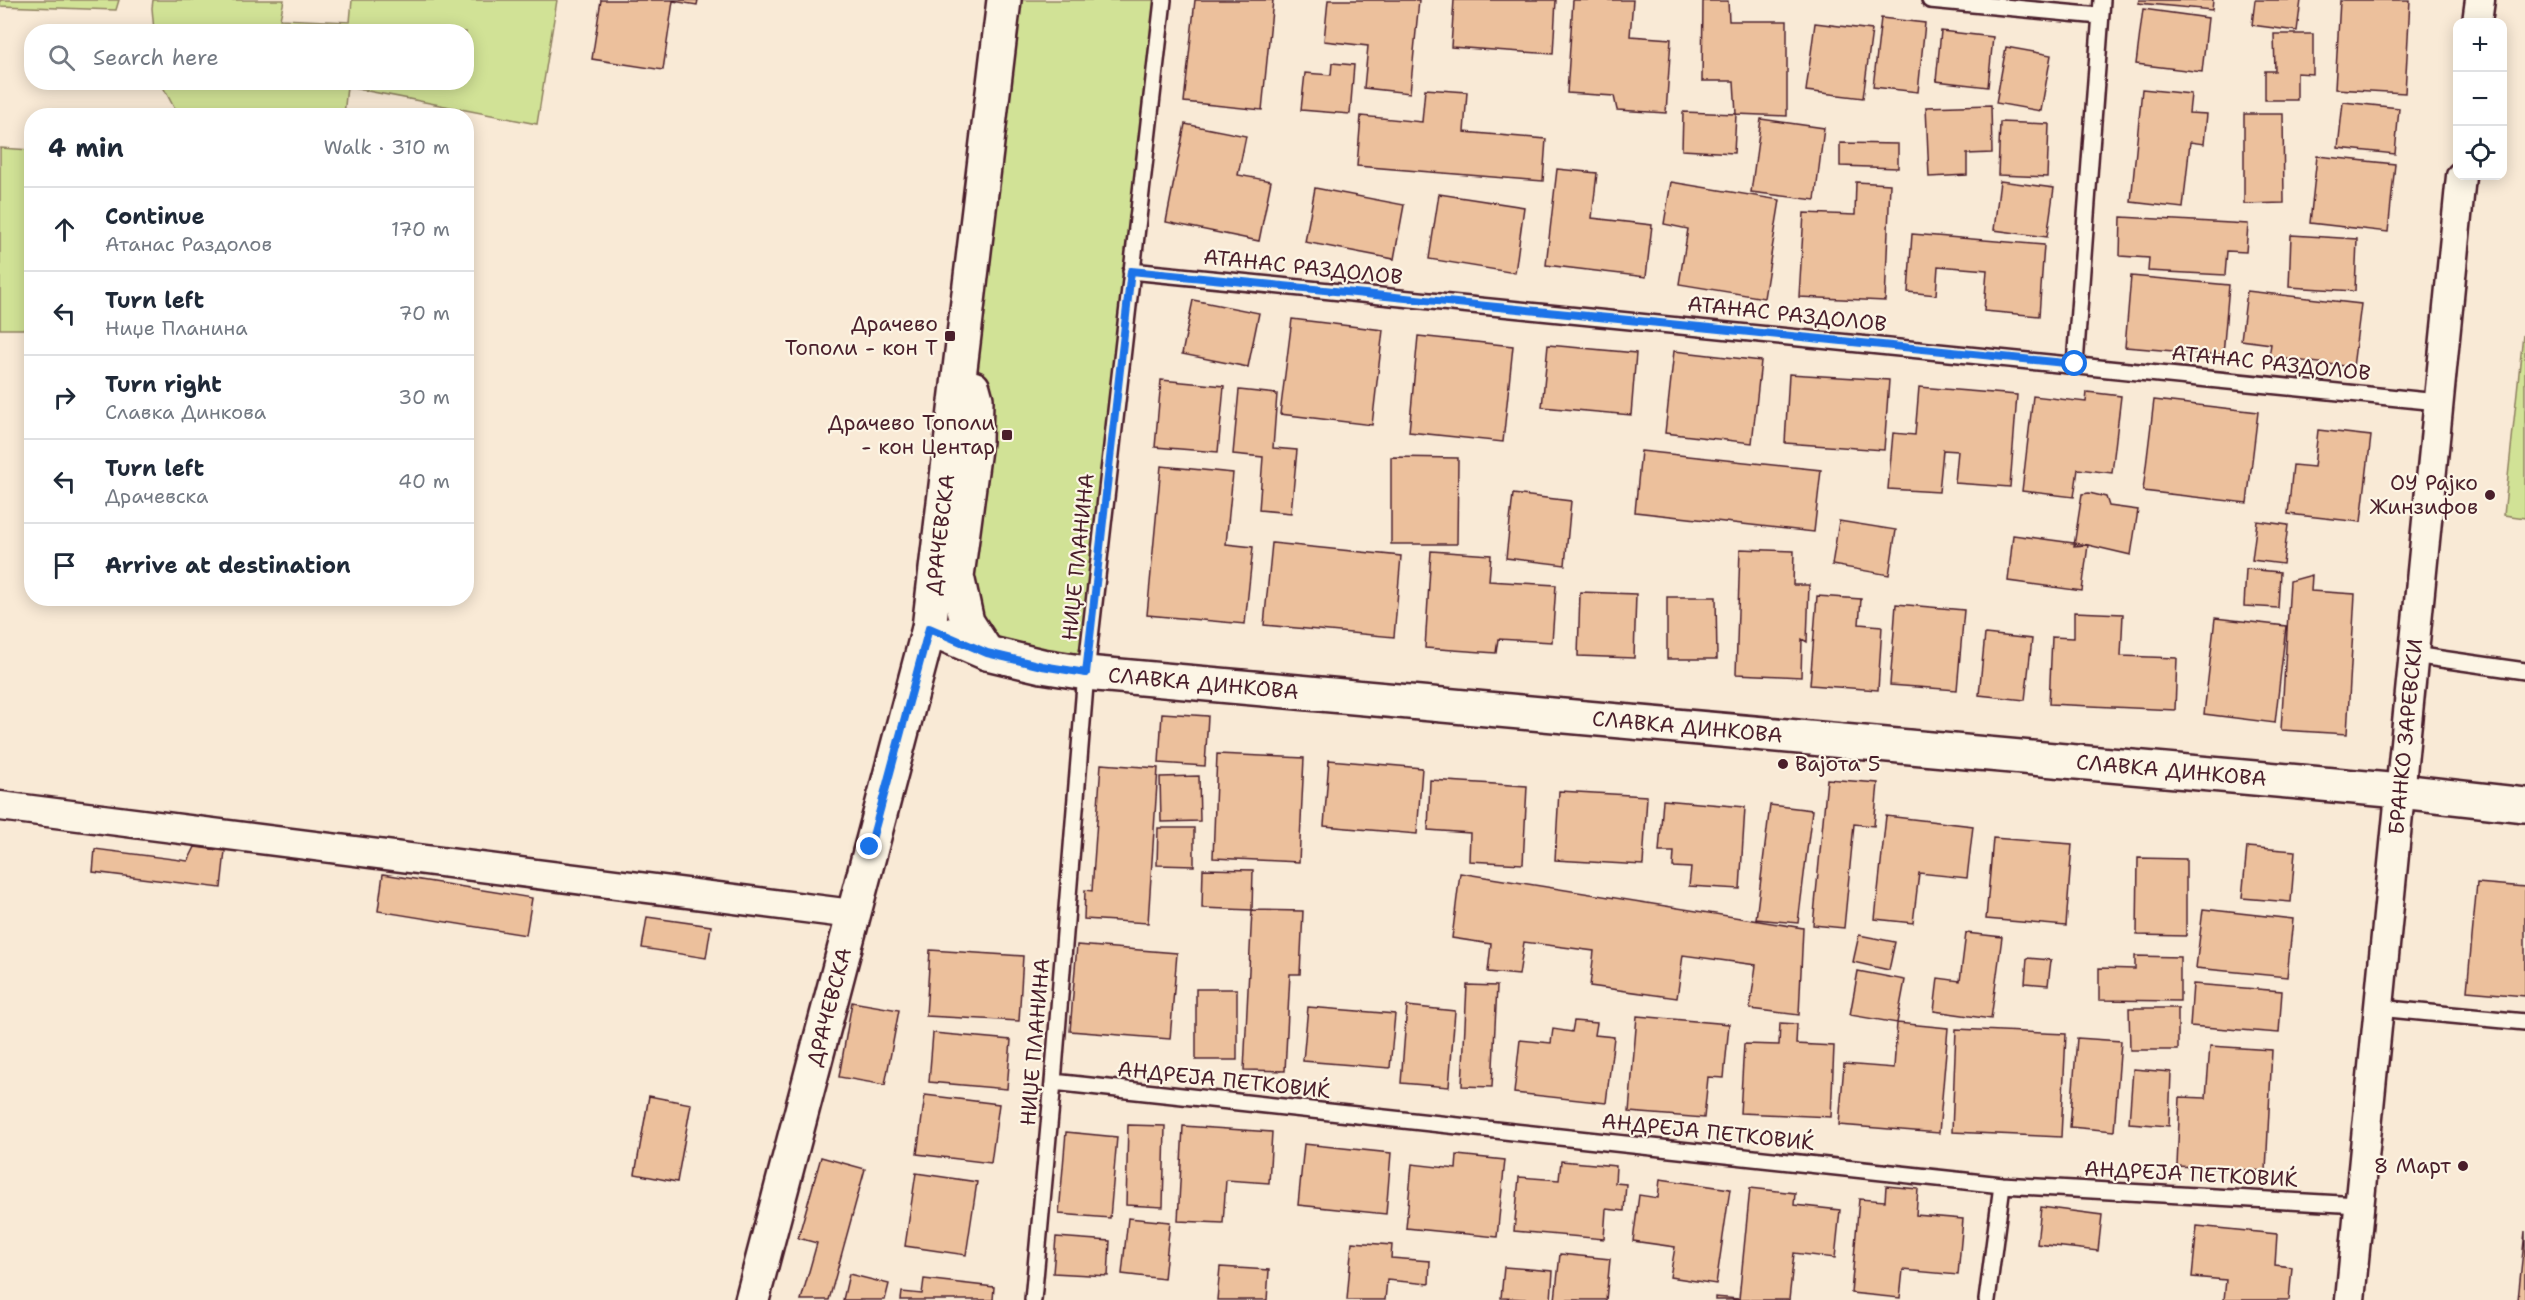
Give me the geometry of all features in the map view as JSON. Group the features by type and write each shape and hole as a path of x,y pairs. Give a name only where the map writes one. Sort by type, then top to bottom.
{"street":[{"name":"ДРАЧЕВСКА","path":"752,1300 929,628 1004,0"},
{"path":"2478,18 2480,0"},
{"name":"БРАНКО ЗАРЕВСКИ","path":"2349,1300 2462,180"},
{"path":"962,351 976,399 975,441 957,576 967,622 987,653"},
{"name":"СЛАВКА ДИНКОВА","path":"929,628 987,653 1042,666 1086,673 2400,791 2525,805"},
{"path":"0,806 852,914"}],"lane":[{"name":"НИЏЕ ПЛАНИНА","path":"1033,1300 1086,673 1163,0"},
{"path":"1930,0 2102,8 2075,364"},
{"name":"АТАНАС РАЗДОЛОВ","path":"1131,271 2438,402"},
{"path":"2413,655 2525,671"},
{"path":"2378,1008 2525,1022"},
{"name":"АНДРЕЈА ПЕТКОВИЌ","path":"1053,1082 2002,1185 2359,1205"},
{"path":"1987,1300 2002,1185"}],"green space":[{"path":"0,0 119,0 116,10 0,6"},
{"path":"153,0 284,0 280,19 350,22 352,0 557,0 537,124 474,112 474,108 455,108 362,90 474,90 474,24 153,24"},
{"path":"1002,0 1163,0 1086,673 929,628"},
{"path":"165,90 347,90 345,108 174,108"},
{"path":"0,148 24,150 24,329 0,329"},
{"path":"2523,335 2525,335 2525,518 2504,515"}],"building":[{"path":"601,0 698,0 697,5 673,1 663,70 592,59"},
{"path":"1195,0 1273,0 1262,110 1184,102"},
{"path":"1328,0 1419,0 1410,93 1364,88 1368,46 1324,41"},
{"path":"1454,0 1556,0 1553,54 1451,47"},
{"path":"1573,0 1633,0 1630,36 1671,39 1666,113 1617,110 1614,96 1567,93"},
{"path":"2139,0 2213,0 2212,10 2138,3"},
{"path":"2255,0 2301,0 2297,31 2252,25"},
{"path":"2340,0 2410,0 2405,93 2335,89"},
{"path":"1703,1 1728,1 1729,21 1787,21 1787,116 1736,114 1734,81 1702,81"},
{"path":"2143,9 2208,18 2202,72 2136,64"},
{"path":"1881,18 1925,23 1918,92 1873,87"},
{"path":"1815,23 1872,30 1863,98 1806,91"},
{"path":"1941,31 1993,37 1988,87 1936,81"},
{"path":"2274,34 2313,34 2313,74 2297,73 2297,100 2265,100 2265,71 2275,71"},
{"path":"2006,47 2051,55 2041,111 1996,103"},
{"path":"1332,63 1354,65 1350,114 1301,110 1305,73 1331,75"},
{"path":"1425,89 1467,92 1464,132 1546,139 1543,181 1357,166 1361,116 1422,122"},
{"path":"2142,89 2191,94 2189,113 2207,114 2204,144 2190,142 2183,208 2131,202"},
{"path":"2343,102 2399,108 2395,154 2338,148"},
{"path":"1991,105 1992,153 1967,154 1967,175 1929,177 1926,107"},
{"path":"1683,112 1736,114 1734,153 1682,150"},
{"path":"2244,114 2283,114 2284,203 2244,204"},
{"path":"1761,119 1824,128 1815,200 1751,192"},
{"path":"2000,122 2049,124 2047,177 1998,175"},
{"path":"1185,124 1246,136 1238,175 1271,181 1259,241 1166,222"},
{"path":"1840,143 1898,144 1898,168 1840,166"},
{"path":"2317,156 2395,164 2388,232 2310,223"},
{"path":"1557,169 1597,173 1592,218 1652,225 1646,277 1546,265"},
{"path":"2000,181 2054,188 2047,237 1994,230"},
{"path":"1671,182 1780,200 1764,298 1679,284 1688,229 1664,224"},
{"path":"1856,182 1890,184 1885,301 1799,297 1804,213 1855,215"},
{"path":"1315,188 1404,205 1394,259 1305,242"},
{"path":"1439,194 1524,207 1515,273 1429,259"},
{"path":"2121,217 2248,224 2246,252 2227,251 2225,275 2148,271 2149,258 2120,256"},
{"path":"1912,234 2044,245 2039,316 1984,311 1987,270 1938,266 1936,295 1908,292"},
{"path":"2291,235 2357,239 2355,291 2289,287"},
{"path":"2131,276 2229,285 2223,355 2125,347"},
{"path":"2247,291 2361,304 2353,367 2269,357 2271,344 2241,340"},
{"path":"1193,300 1259,313 1248,367 1182,354"},
{"path":"1292,319 1383,330 1372,425 1280,414"},
{"path":"1418,336 1513,346 1503,442 1409,432"},
{"path":"1548,345 1636,353 1631,415 1542,407"},
{"path":"1674,351 1761,361 1752,443 1665,433"},
{"path":"1789,374 1889,380 1884,450 1785,443"},
{"path":"1161,380 1224,386 1218,452 1155,447"},
{"path":"1919,387 2017,395 2010,487 1955,483 1958,451 1943,450 1939,492 1888,489 1893,433 1915,435"},
{"path":"1239,390 1277,394 1273,448 1297,450 1291,513 1259,510 1263,457 1233,454"},
{"path":"2087,392 2121,396 2112,473 2078,469 2074,497 2022,491 2033,396 2086,402"},
{"path":"2154,400 2258,412 2247,503 2143,491"},
{"path":"2318,430 2371,436 2361,522 2288,514 2293,465 2314,467"},
{"path":"1641,451 1821,470 1814,532 1635,512"},
{"path":"1391,457 1458,458 1457,544 1391,544"},
{"path":"1161,466 1233,473 1226,544 1253,547 1245,624 1147,615"},
{"path":"2089,493 2106,497 2109,506 2138,510 2131,555 2088,545 2074,546 2082,494"},
{"path":"1513,494 1571,501 1565,565 1506,558"},
{"path":"1839,521 1896,530 1889,575 1832,565"},
{"path":"2257,521 2288,525 2283,564 2252,560"},
{"path":"2013,535 2088,545 2082,591 2008,581"},
{"path":"1272,543 1401,556 1394,637 1264,625"},
{"path":"1740,549 1794,551 1793,585 1809,585 1807,642 1802,639 1801,677 1736,674"},
{"path":"1431,551 1491,555 1489,581 1556,585 1552,642 1498,639 1496,653 1425,648"},
{"path":"2246,569 2280,572 2278,608 2244,606"},
{"path":"2312,575 2311,591 2355,594 2347,734 2281,730 2290,581"},
{"path":"1580,592 1636,594 1634,658 1578,656"},
{"path":"1817,596 1861,599 1859,624 1882,626 1878,690 1810,685"},
{"path":"1667,597 1716,597 1717,659 1667,659"},
{"path":"1896,604 1964,610 1957,690 1890,685"},
{"path":"2074,612 2123,614 2121,656 2177,658 2175,710 2049,704 2052,637 2074,638"},
{"path":"2215,618 2286,626 2275,723 2204,714"},
{"path":"1985,634 2032,639 2025,700 1979,695"},
{"path":"1162,713 1208,716 1205,766 1159,763"},
{"path":"1217,754 1304,758 1299,862 1213,858"},
{"path":"1329,760 1422,768 1417,834 1324,826"},
{"path":"1101,764 1158,768 1148,923 1084,919 1085,890 1092,891"},
{"path":"1199,776 1200,821 1161,822 1160,777"},
{"path":"1827,779 1878,783 1874,826 1854,824 1844,928 1813,925"},
{"path":"1430,780 1527,786 1523,864 1469,861 1470,833 1428,830"},
{"path":"1559,791 1647,796 1643,865 1555,860"},
{"path":"1663,800 1745,807 1740,889 1689,886 1691,868 1673,867 1674,852 1659,852"},
{"path":"1770,805 1812,810 1798,923 1756,919"},
{"path":"1886,816 1973,826 1967,878 1919,873 1913,923 1875,919"},
{"path":"1158,828 1194,828 1194,866 1157,865"},
{"path":"1993,838 2072,844 2066,926 1986,919"},
{"path":"195,847 225,851 221,888 93,872 95,849 188,861"},
{"path":"2247,847 2295,851 2291,902 2242,898"},
{"path":"2138,858 2186,859 2186,936 2137,935"},
{"path":"1203,869 1253,870 1252,910 1202,908"},
{"path":"1460,873 1803,928 1799,1015 1750,1009 1756,965 1683,955 1677,998 1590,986 1594,951 1524,942 1519,975 1488,972 1491,944 1452,938"},
{"path":"383,874 532,898 526,935 378,911"},
{"path":"2477,883 2525,887 2525,996 2467,991"},
{"path":"2203,909 2293,919 2287,977 2196,968"},
{"path":"1252,910 1303,911 1300,974 1290,974 1285,1071 1244,1070"},
{"path":"647,917 711,926 706,958 642,948"},
{"path":"1966,933 2002,937 1991,1019 1934,1011 1938,978 1960,981"},
{"path":"1859,935 1895,942 1889,970 1853,962"},
{"path":"1077,945 1177,953 1170,1039 1070,1031"},
{"path":"930,950 1023,956 1019,1021 926,1016"},
{"path":"2135,956 2180,957 2180,1001 2099,1000 2099,968 2135,969"},
{"path":"2027,958 2051,960 2048,985 2025,983"},
{"path":"1858,971 1905,980 1897,1023 1850,1015"},
{"path":"2193,984 2282,991 2279,1033 2190,1026"},
{"path":"1467,985 1497,986 1492,1087 1462,1086"},
{"path":"1196,989 1237,989 1237,1060 1196,1060"},
{"path":"852,1002 899,1010 885,1085 839,1077"},
{"path":"1407,1006 1455,1011 1449,1087 1401,1083"},
{"path":"1308,1007 1395,1014 1390,1068 1303,1061"},
{"path":"2129,1008 2178,1008 2178,1050 2130,1050"},
{"path":"1637,1016 1729,1024 1724,1078 1708,1077 1704,1118 1629,1112"},
{"path":"1574,1021 1597,1023 1595,1035 1614,1037 1606,1103 1514,1093 1520,1040 1551,1043 1553,1029 1572,1032"},
{"path":"1780,1023 1797,1024 1796,1044 1834,1046 1831,1117 1740,1113 1744,1044 1779,1045"},
{"path":"1897,1023 1948,1028 1939,1133 1839,1125 1844,1064 1894,1068"},
{"path":"1956,1029 2066,1034 2061,1137 1952,1132"},
{"path":"933,1033 1011,1040 1007,1089 929,1082"},
{"path":"2077,1038 2121,1041 2114,1131 2070,1127"},
{"path":"2210,1046 2272,1050 2266,1171 2177,1166 2180,1097 2206,1098"},
{"path":"2133,1069 2171,1072 2169,1126 2129,1123"},
{"path":"925,1095 999,1104 991,1163 917,1154"},
{"path":"649,1096 691,1104 677,1182 635,1174"},
{"path":"1128,1125 1165,1126 1163,1207 1126,1205"},
{"path":"1183,1126 1272,1132 1269,1183 1226,1180 1223,1223 1178,1221"},
{"path":"1066,1132 1117,1137 1110,1218 1059,1214"},
{"path":"1304,1144 1391,1153 1386,1214 1298,1205"},
{"path":"1457,1155 1505,1160 1497,1237 1406,1228 1412,1164 1456,1169"},
{"path":"821,1157 865,1169 829,1300 801,1300 817,1243 798,1238"},
{"path":"1561,1161 1616,1166 1615,1183 1626,1184 1624,1211 1606,1209 1604,1239 1514,1231 1519,1177 1559,1180"},
{"path":"916,1173 977,1182 966,1255 905,1246"},
{"path":"1660,1179 1730,1189 1716,1284 1670,1277 1675,1247 1633,1241 1639,1195 1658,1198"},
{"path":"1886,1186 1918,1189 1916,1215 1963,1219 1958,1275 1903,1270 1900,1298 1851,1293 1859,1199 1885,1201"},
{"path":"1750,1188 1795,1193 1794,1205 1840,1210 1835,1258 1794,1253 1789,1300 1715,1300 1715,1297 1739,1299"},
{"path":"2041,1207 2102,1215 2098,1251 2037,1244"},
{"path":"1128,1218 1170,1222 1164,1279 1122,1274"},
{"path":"2197,1226 2277,1234 2275,1265 2292,1267 2289,1300 2224,1300 2226,1280 2192,1277"},
{"path":"2525,1231 2525,1300 2518,1300"},
{"path":"1056,1237 1110,1241 1108,1276 1053,1273"},
{"path":"1352,1242 1392,1245 1391,1258 1430,1261 1429,1284 1387,1280 1385,1300 1347,1300"},
{"path":"1560,1254 1610,1259 1606,1300 1555,1300"},
{"path":"1220,1267 1269,1270 1267,1300 1217,1300"},
{"path":"1504,1267 1553,1271 1551,1300 1501,1298"},
{"path":"849,1274 889,1284 885,1300 843,1300"},
{"path":"924,1279 994,1287 993,1300 901,1300 902,1292 922,1294"}],"place":[{"name":"Драчево Тополи - кон Т","path":"950,336"},
{"name":"Драчево Тополи - кон Центар","path":"1007,435"},
{"name":"ОУ Рајко Жинзифов","path":"2490,495"},
{"name":"Вајота 5","path":"1783,764"},
{"name":"8 Март","path":"2463,1166"}],"route":[{"path":"870,847 929,628 987,653 1042,666 1086,673 1131,271 2075,364"}]}
